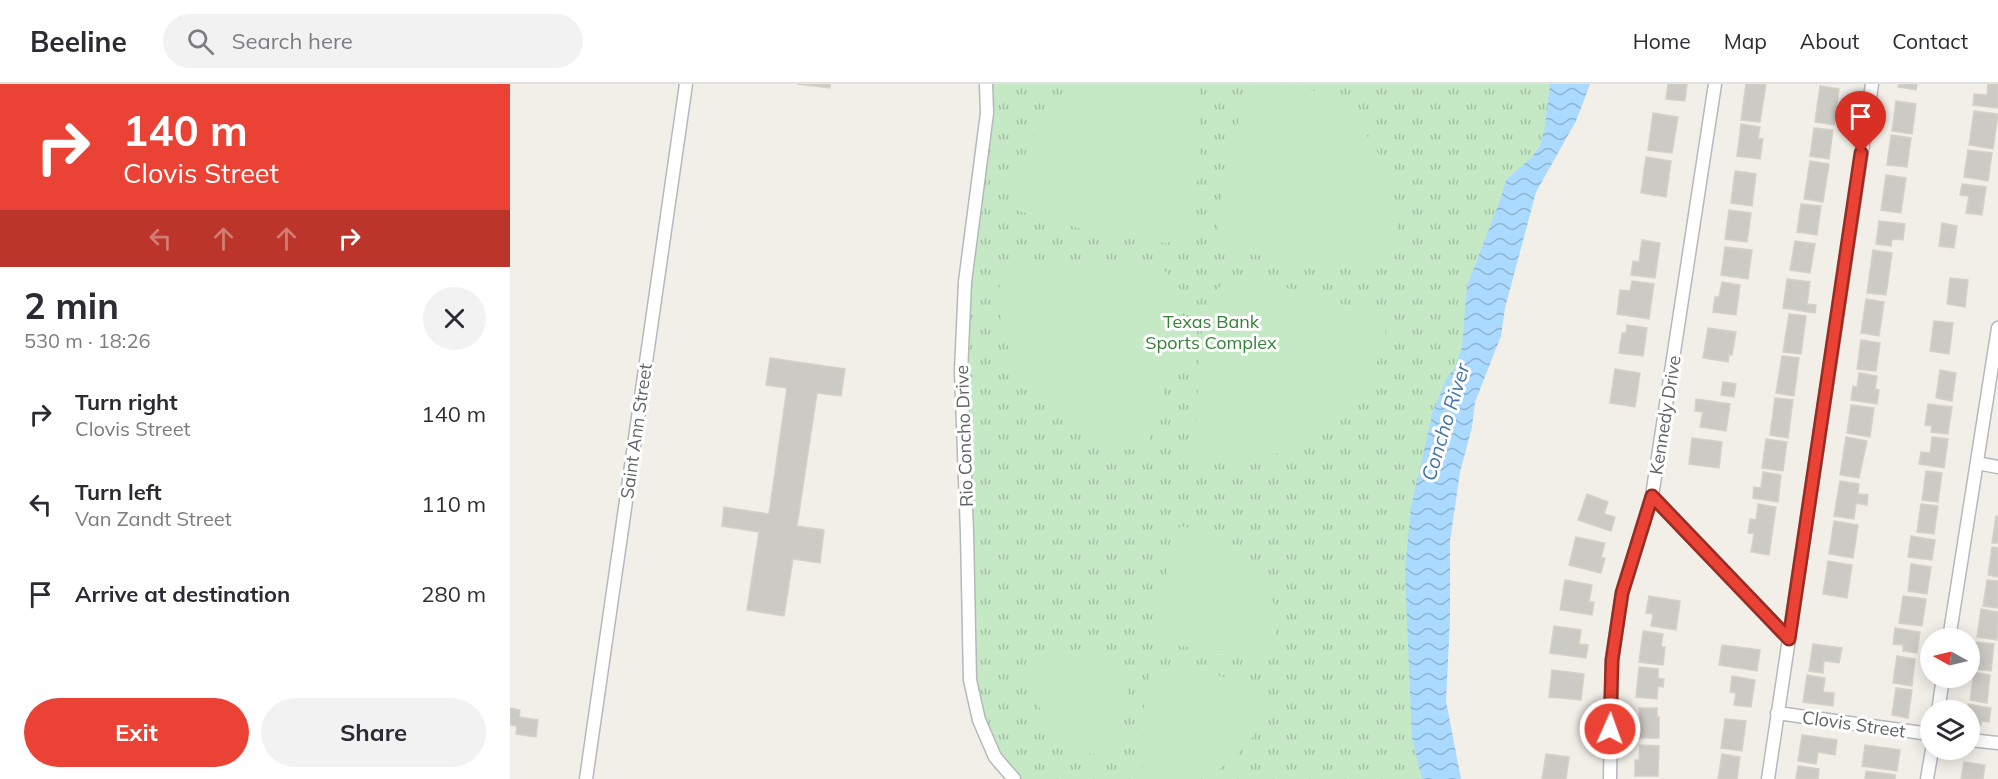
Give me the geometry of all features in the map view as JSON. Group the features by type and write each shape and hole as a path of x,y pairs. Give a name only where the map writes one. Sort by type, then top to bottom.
{"street":[{"name":"Saint Ann Street","path":"586,779 686,84"},
{"name":"Rio Concho Drive","path":"986,84 987,112 965,282 961,371 970,680 979,720 995,757 1014,779"},
{"name":"Kennedy Drive","path":"1610,779 1612,660 1622,593 1652,496 1715,84"},
{"path":"1768,779 1872,84"},
{"path":"1951,628 1998,328"},
{"path":"1977,463 1998,466"},
{"path":"1652,496 1789,639"},
{"name":"Clovis Street","path":"1778,714 1920,733"},
{"path":"1980,741 1998,743"},
{"path":"1927,779 1930,760"}],"green space":[{"name":"Texas Bank Sports Complex","path":"986,84 1574,84 1455,380 1438,779 1014,779 995,757 970,680 961,371"},
{"path":"1088,84 1199,84 1200,160 1191,228 1168,243 1107,236 1008,208 1019,169 1034,137 1056,110"},
{"path":"1249,84 1305,87 1321,95 1335,106 1367,136 1387,173 1394,202 1397,232 1394,262 1298,262 1234,251 1218,233 1225,169"},
{"path":"1002,261 1099,263 1164,270 1182,291 1174,357 1146,451 1109,445 1090,437 1057,415 1029,385 1010,350 1003,331 999,296"},
{"path":"1229,280 1293,289 1387,318 1385,335 1378,360 1368,379 1355,398 1323,429 1285,451 1265,457 1248,460 1196,458 1199,349 1208,296"},
{"path":"1180,526 1205,531 1223,538 1246,556 1254,566 1268,588 1276,612 1274,651 1202,649 1167,644 1156,630 1157,609"},
{"path":"1083,654 1119,660 1130,674 1126,711 1111,757 1083,752 1063,740 1046,721 1036,697 1034,658"},
{"path":"1162,666 1199,671 1269,688 1262,720 1253,736 1232,759 1215,772 1199,779 1143,779 1143,712 1149,675"}],"water":[{"name":"Concho River","path":"1550,84 1590,84 1576,121 1536,192 1505,308 1501,336 1475,402 1472,427 1460,472 1450,541 1450,619 1446,701 1461,779 1422,779 1412,738 1405,571 1411,507 1433,411 1447,378 1455,368 1462,347 1467,286 1506,180 1532,157 1540,146 1544,133"}],"building":[{"path":"797,84 830,84 830,88"},
{"path":"1668,84 1687,84 1685,101 1666,99"},
{"path":"1746,84 1766,84 1760,122 1741,120"},
{"path":"1899,84 1917,84 1916,90 1898,87"},
{"path":"1988,84 1998,84 1998,108 1973,105 1974,94 1987,95"},
{"path":"1820,86 1839,89 1834,125 1815,122"},
{"path":"1896,101 1916,104 1912,134 1892,131"},
{"path":"1974,111 1998,114 1993,149 1969,145"},
{"path":"1653,113 1678,117 1672,153 1648,150"},
{"path":"1741,124 1760,127 1758,138 1763,139 1760,159 1737,156"},
{"path":"1814,128 1833,130 1829,159 1810,156"},
{"path":"1891,135 1911,138 1907,167 1887,165"},
{"path":"1968,150 1992,153 1988,181 1964,177"},
{"path":"1646,157 1671,161 1666,197 1641,193"},
{"path":"1810,161 1829,164 1823,202 1804,199"},
{"path":"1735,171 1756,174 1752,206 1731,203"},
{"path":"1886,175 1906,178 1901,213 1881,210"},
{"path":"1962,184 1986,187 1982,215 1966,213 1969,196 1960,195"},
{"path":"1801,204 1821,206 1817,235 1797,232"},
{"path":"1729,210 1751,213 1747,242 1725,239"},
{"path":"1879,221 1905,224 1903,240 1892,239 1891,246 1876,244"},
{"path":"1942,223 1957,226 1954,248 1939,246"},
{"path":"1642,240 1660,243 1655,278 1631,275 1633,261 1639,262"},
{"path":"1795,241 1815,244 1810,273 1790,270"},
{"path":"1725,247 1752,250 1748,279 1721,275"},
{"path":"1873,250 1892,253 1886,295 1867,293"},
{"path":"1950,278 1968,280 1965,307 1947,304"},
{"path":"1787,279 1810,282 1807,304 1816,305 1815,313 1783,308"},
{"path":"1632,281 1654,284 1649,319 1617,314 1620,290 1630,291"},
{"path":"1722,282 1740,285 1736,315 1713,312 1715,297 1719,297"},
{"path":"1866,299 1884,302 1879,336 1861,333"},
{"path":"1789,314 1806,316 1801,354 1783,352"},
{"path":"1934,321 1953,323 1949,354 1930,351"},
{"path":"1627,325 1647,328 1643,356 1619,353 1622,333 1626,333"},
{"path":"1708,328 1736,332 1732,355 1729,355 1728,362 1703,358"},
{"path":"1861,340 1880,343 1876,371 1857,369"},
{"path":"1782,356 1799,358 1794,396 1776,393"},
{"path":"770,358 845,369 841,396 817,393 797,526 824,530 820,563 793,559 784,616 747,610 759,532 722,526 724,507 769,514 787,388 766,385"},
{"path":"1615,369 1640,373 1635,407 1610,403"},
{"path":"1940,370 1956,373 1952,401 1936,398"},
{"path":"1859,373 1877,376 1875,389 1879,390 1877,404 1851,400 1853,386 1857,387"},
{"path":"1723,382 1736,384 1734,397 1721,395"},
{"path":"1775,398 1793,400 1788,438 1770,435"},
{"path":"1696,399 1730,404 1726,431 1700,427 1703,412 1695,411"},
{"path":"1928,404 1952,407 1948,434 1931,432 1932,426 1925,425"},
{"path":"1851,405 1874,408 1870,437 1847,433"},
{"path":"1846,437 1867,441 1859,478 1840,475"},
{"path":"1932,437 1948,439 1944,468 1919,464 1921,452 1930,453"},
{"path":"1692,438 1722,442 1719,468 1689,464"},
{"path":"1766,439 1787,442 1783,471 1762,468"},
{"path":"1926,471 1942,473 1938,502 1922,500"},
{"path":"1763,472 1781,475 1778,502 1753,498 1754,487 1761,488"},
{"path":"1840,481 1859,484 1858,494 1868,495 1867,505 1856,503 1854,519 1834,516"},
{"path":"1587,494 1608,502 1604,514 1615,517 1611,531 1578,520"},
{"path":"1758,504 1776,507 1769,555 1751,552 1754,534 1748,533 1750,519 1756,520"},
{"path":"1921,504 1938,506 1934,534 1917,532"},
{"path":"1996,516 1998,517 1998,543 1992,543"},
{"path":"1834,521 1858,525 1853,558 1829,554"},
{"path":"1911,536 1935,540 1932,560 1908,557"},
{"path":"1576,537 1605,543 1601,558 1605,558 1601,573 1569,565"},
{"path":"1992,547 1998,548 1998,577 1988,575"},
{"path":"1828,561 1852,565 1847,598 1823,594"},
{"path":"1911,564 1931,567 1927,594 1908,591"},
{"path":"1565,580 1592,585 1589,602 1594,602 1592,615 1560,610"},
{"path":"1987,580 1998,581 1998,608 1983,606"},
{"path":"1649,596 1680,601 1676,630 1651,626 1653,614 1646,613"},
{"path":"1903,596 1926,599 1922,626 1899,623"},
{"path":"1981,609 1998,612 1997,640 1980,637 1978,628"},
{"path":"1554,626 1581,630 1579,644 1588,645 1586,658 1550,653"},
{"path":"1895,628 1920,632 1917,653 1903,651 1903,645 1893,644"},
{"path":"1643,631 1663,634 1661,647 1665,647 1663,665 1639,662"},
{"path":"1980,642 1994,644 1991,671 1980,670"},
{"path":"1813,644 1842,648 1839,663 1824,661 1823,673 1809,671"},
{"path":"1722,645 1760,650 1757,671 1719,665"},
{"path":"1897,656 1915,659 1912,686 1893,683"},
{"path":"1639,667 1658,669 1658,678 1664,679 1663,687 1658,686 1657,699 1636,697"},
{"path":"1552,670 1584,674 1581,700 1549,697"},
{"path":"1980,673 1990,675 1987,703 1970,700 1972,688 1980,688"},
{"path":"1807,675 1825,678 1823,692 1834,693 1833,706 1803,702"},
{"path":"1732,676 1755,680 1751,707 1734,705 1736,693 1730,692"},
{"path":"1896,688 1912,690 1908,718 1892,715"},
{"path":"1980,706 1991,708 1989,722 1982,721 1981,725"},
{"path":"510,708 520,710 519,717 538,720 536,737 516,734 517,726 510,725"},
{"path":"1639,708 1657,708 1659,738 1635,738 1635,725 1640,725"},
{"path":"1725,719 1746,721 1742,751 1721,748"},
{"path":"1802,735 1837,740 1835,755 1818,752 1816,764 1798,761"},
{"path":"1640,745 1659,746 1658,776 1635,776 1635,760 1639,760"},
{"path":"1865,745 1900,750 1897,771 1862,766"},
{"path":"1546,754 1569,757 1566,779 1542,779"},
{"path":"1722,754 1740,757 1737,779 1718,779"},
{"path":"1964,762 1985,765 1983,779 1961,779"},
{"path":"1798,766 1819,769 1818,779 1796,779"},
{"path":"1866,771 1895,775 1895,779 1865,779"}],"route":[{"path":"1610,729 1612,660 1622,593 1652,496 1789,639 1861,153"}]}
